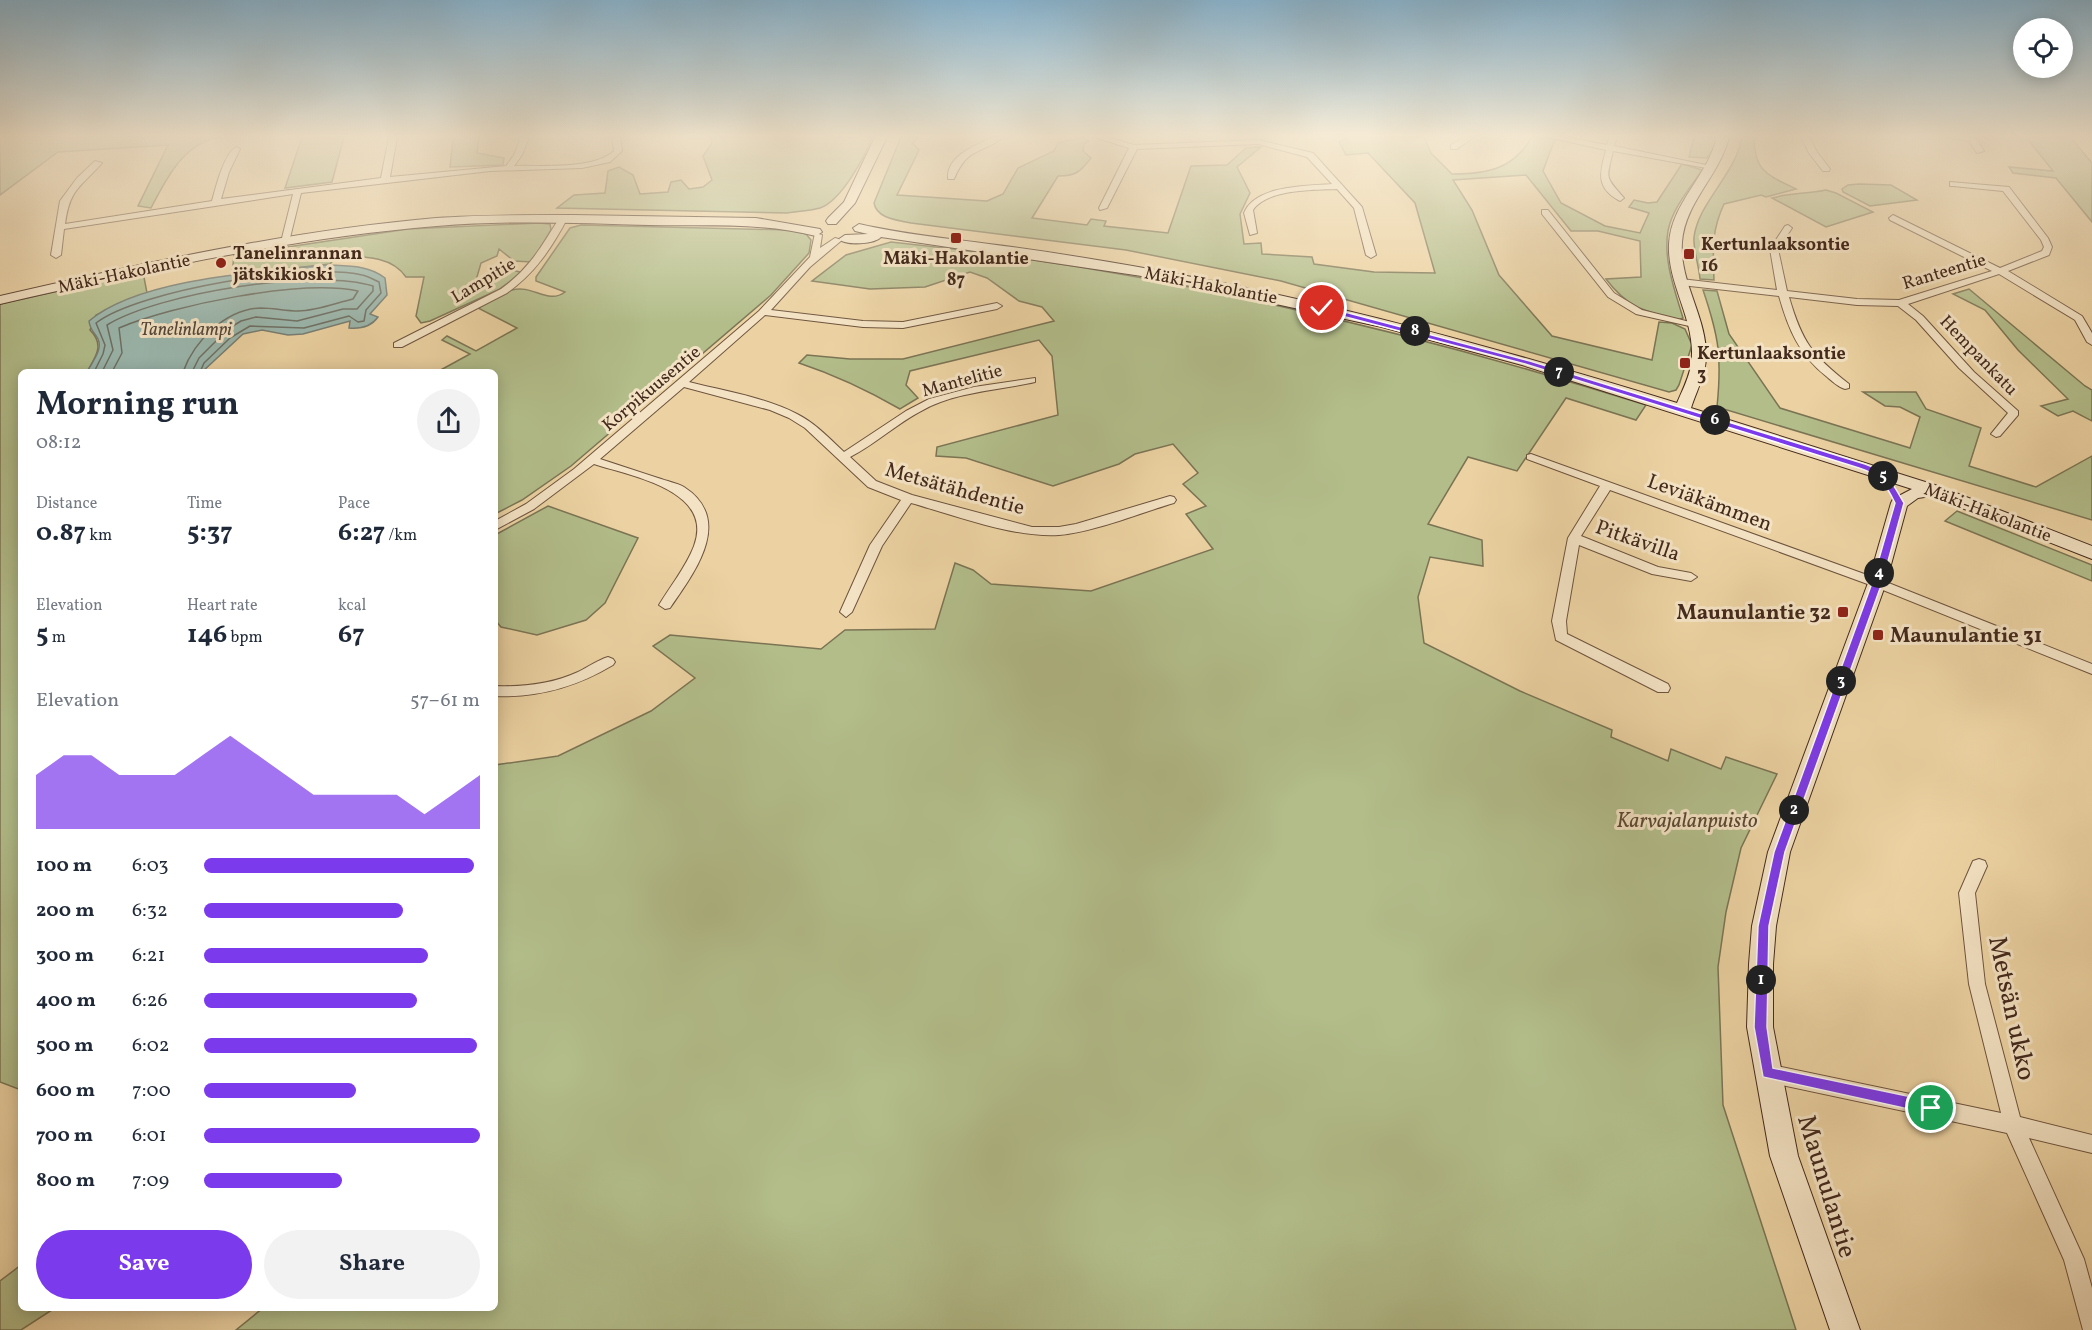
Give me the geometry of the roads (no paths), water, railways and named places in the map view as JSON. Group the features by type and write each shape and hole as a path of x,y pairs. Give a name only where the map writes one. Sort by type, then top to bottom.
{"street":[{"path":"56,255 65,199"},
{"path":"61,227 230,199"},
{"path":"285,242 296,199"},
{"path":"814,257 819,226 829,222 850,199"},
{"path":"1103,208 1108,199"},
{"path":"1253,233 1248,212 1254,201 1258,199"},
{"path":"1351,199 1358,207 1371,255"},
{"path":"1682,410 1695,380 1699,359 1699,339 1681,282 1676,256 1677,227 1691,199"},
{"name":"Ranteentie","path":"1681,282 1857,302 1900,303 2000,271 2046,253 2048,247 2045,240 2014,199"},
{"path":"841,240 856,235 858,227 849,202"},
{"path":"1545,212 1611,295 1639,312 1695,326"},
{"name":"Mäki-Hakolantie","path":"0,300 154,266 285,242 436,222 516,218 787,225 849,221 858,227 905,238 1076,260 1155,273 1322,308 1517,359 1879,472 1932,490 2092,553"},
{"path":"1893,218 2000,271 2073,314 2079,318 2092,342"},
{"name":"Lampitie","path":"398,345 504,291 520,280 535,267 563,219"},
{"name":"Mäki-Hakolantie","path":"787,225 817,233 825,239 905,238"},
{"path":"1788,228 1774,249 1774,257 1802,347 1812,359 1845,386"},
{"name":"Korpikuusentie","path":"498,524 538,502 593,460 763,312 814,257 841,240"},
{"name":"Hempankatu","path":"1900,303 1921,317 1939,341 1979,384 2014,413 1996,434"},
{"path":"763,312 863,324 903,325 997,306"},
{"name":"Mantelitie","path":"842,458 861,448 918,408 934,401 1031,380"},
{"name":"Metsätähdentie","path":"682,383 774,408 793,416 809,426 872,484 908,498 1032,531 1077,528 1170,500"},
{"name":"Leviäkämmen","path":"1531,457 1877,583 2092,669"},
{"path":"593,460 679,489 702,517 704,535 674,593 665,605"},
{"path":"1879,472 1899,503 1913,494 1932,490"},
{"path":"1607,485 1574,538 1559,621 1561,637 1663,688"},
{"path":"846,612 876,545 908,498"},
{"name":"Maunulantie","path":"1845,1330 1784,1156 1760,1027 1761,964 1764,926 1779,852 1877,583 1899,503"},
{"name":"Pitkävilla","path":"1574,538 1656,571 1690,577"},
{"path":"498,691 527,691 576,680 608,662"},
{"name":"Metsän ukko","path":"1979,866 1967,893 1977,984 2013,1125 2074,1259 2092,1326"},
{"path":"1767,1073 2092,1144"}],"water":[{"name":"Tanelinlampi","path":"328,265 351,266 365,268 385,278 387,295 370,314 378,317 362,328 349,328 350,321 303,334 288,335 262,330 243,334 205,369 89,369 99,347 98,339 89,321 111,307 138,295 169,286 236,274"}],"place":[{"name":"Mäki-Hakolantie 87","path":"956,238"},
{"name":"Kertunlaaksontie 16","path":"1689,254"},
{"name":"Tanelinrannan jätskikioski","path":"221,263"},
{"name":"Kertunlaaksontie 3","path":"1685,363"},
{"name":"Maunulantie 32","path":"1843,612"},
{"name":"Maunulantie 31","path":"1878,635"}],"park label":[{"name":"Karvajalanpuisto","path":"1687,820"}]}
